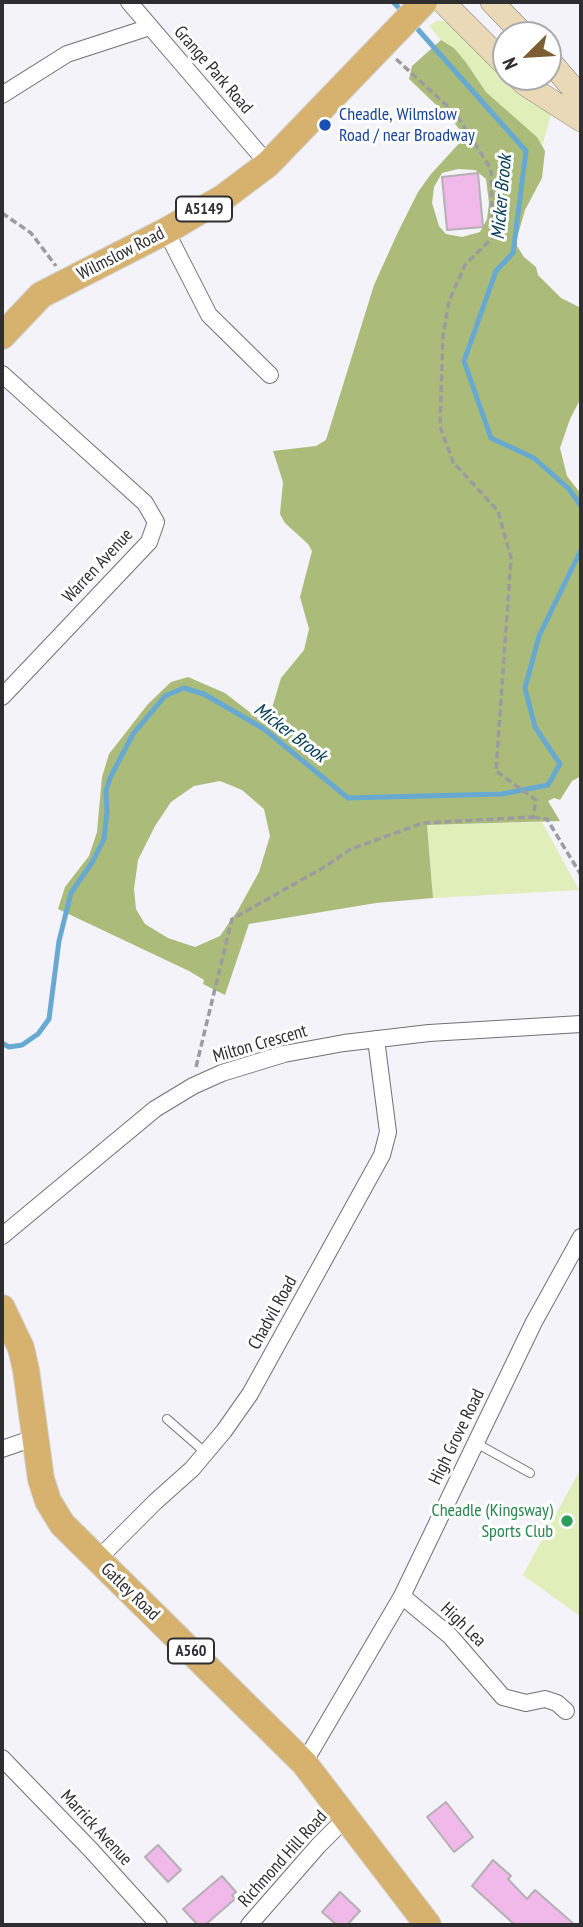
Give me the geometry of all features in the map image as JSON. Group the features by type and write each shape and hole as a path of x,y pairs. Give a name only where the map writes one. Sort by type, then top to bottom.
{"main road":[{"name":"Wilmslow Road","path":"2,336 41,295 166,231 224,197 268,164 384,43 429,2"},
{"name":"Gatley Road","path":"2,1308 21,1348 41,1479 48,1501 62,1524 304,1763 428,1925"}],"street":[{"name":"Grange Park Road","path":"129,2 268,164"},
{"path":"429,2 492,54"},
{"path":"492,2 510,21"},
{"path":"2,95 67,54 150,27"},
{"path":"562,76 581,98"},
{"path":"535,91 581,120"},
{"path":"166,231 209,315 270,375"},
{"name":"Warren Avenue","path":"2,374 145,503 156,522 149,542 2,697"},
{"name":"Milton Crescent","path":"2,1236 155,1110 193,1086 220,1074 284,1054 376,1039 429,1033 581,1024"},
{"name":"Chadvil Road","path":"97,1560 206,1453 250,1394 382,1155 388,1132 376,1039"},
{"name":"High Grove Road","path":"304,1763 402,1596 534,1322 581,1237"},
{"path":"2,1449 34,1437"},
{"name":"High Lea","path":"402,1596 450,1636 503,1697 526,1703 545,1699 557,1703 566,1711"},
{"name":"Marrick Avenue","path":"2,1758 159,1925"},
{"name":"Richmond Hill Road","path":"249,1925 346,1818"}],"lane":[{"path":"167,1419 206,1453"},
{"path":"476,1443 530,1473"}],"path":[{"path":"384,43 456,114 491,169 493,237 465,265 449,301 443,336 440,426 453,462 498,511 511,558 496,771 536,800 533,817"},
{"path":"2,213 31,233 68,281"},
{"path":"193,1086 232,919 351,849 423,823 533,817 547,819 581,874"}],"green space":[{"path":"438,20 450,23 492,61 492,91 524,91 551,115 542,146 537,137 486,92 454,48 441,40 429,26"},
{"path":"441,40 454,48 486,92 537,137 545,151 542,178 525,210 517,246 524,257 536,267 538,275 561,298 581,308 581,398 560,448 567,476 581,494 581,776 572,781 560,800 554,798 548,801 560,821 427,825 433,898 376,903 249,924 225,995 203,984 204,980 189,971 58,909 65,887 89,856 97,832 102,777 109,754 148,704 171,682 188,677 225,693 256,717 269,718 281,678 304,650 309,629 300,597 312,551 285,523 280,514 283,482 273,451 316,446 326,440 374,285 398,232 418,192 465,137 453,121 409,79 412,66","holes":["458,169 475,170 486,179 489,203 487,219 480,232 462,237 446,234 439,226 432,203 434,187 442,173","220,781 242,790 264,809 270,836 259,872 238,910 220,936 195,947 168,938 145,924 136,909 134,889 138,860 171,802 194,786"]},
{"path":"542,822 579,890 433,898 427,825"},
{"name":"Cheadle (Kingsway) Sports Club","path":"581,1468 581,1617 523,1575"}],"building":[{"path":"478,173 483,227 447,230 442,177"},
{"path":"446,1802 473,1837 454,1852 427,1817"},
{"path":"158,1845 181,1870 168,1882 145,1857"},
{"path":"493,1860 511,1876 508,1879 527,1899 535,1890 575,1925 515,1925 472,1886"},
{"path":"222,1876 236,1892 232,1895 235,1899 205,1925 198,1925 183,1909"},
{"path":"340,1892 360,1911 347,1925 337,1925 322,1912"}],"waterway":[{"name":"Micker Brook","path":"393,2 403,12"},
{"name":"Micker Brook","path":"414,25 526,151 513,253 496,271 464,361 491,438 534,458 569,489 581,506"},
{"name":"Micker Brook","path":"2,1043 9,1047 22,1045 38,1034 49,1019 59,941 71,893 104,839 106,791 110,778 133,734 165,696 184,688 204,694 264,729 348,798 502,794 548,785 560,764 535,727 525,688 539,636 581,550"}],"place":[{"name":"Cheadle, Wilmslow Road / near Broadway","path":"325,125"},
{"name":"Cheadle (Kingsway) Sports Club","path":"567,1521"}]}
